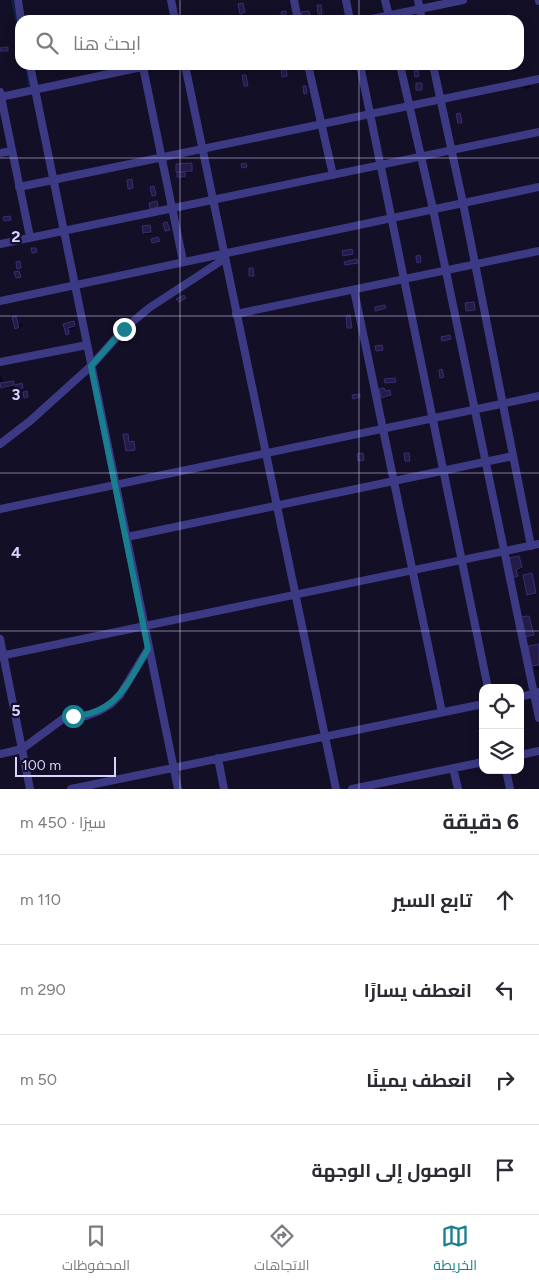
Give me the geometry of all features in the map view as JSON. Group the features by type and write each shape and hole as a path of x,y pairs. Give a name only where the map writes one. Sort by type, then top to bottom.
{"street":[{"path":"18,0 20,15"},
{"path":"171,0 174,15"},
{"path":"294,0 297,15"},
{"path":"346,0 349,15"},
{"path":"385,0 388,15"},
{"path":"418,0 421,15"},
{"path":"399,15 463,0"},
{"path":"31,70 178,789"},
{"path":"30,237 0,95 127,70"},
{"path":"148,70 162,158 183,261"},
{"path":"185,70 336,789"},
{"path":"309,70 333,175"},
{"path":"361,70 487,684"},
{"path":"401,70 476,410 503,552 536,693 539,718"},
{"path":"2,656 535,545 513,456 463,203 434,70"},
{"path":"19,187 539,79"},
{"path":"0,244 539,132"},
{"path":"0,154 12,151"},
{"path":"0,301 183,261 224,256 539,187"},
{"path":"236,314 539,251"},
{"path":"0,444 30,421 91,366 124,329 148,308 224,256"},
{"path":"354,290 442,712"},
{"path":"0,362 87,345"},
{"path":"0,509 266,455 539,396"},
{"path":"126,537 513,456"},
{"path":"0,639 30,789"},
{"path":"0,754 22,749 64,718 86,716 111,704 120,695 148,649"},
{"path":"71,789 324,735 479,705"},
{"path":"524,754 539,751"},
{"path":"218,758 224,789"},
{"path":"352,789 479,763"},
{"path":"453,768 458,789"},
{"path":"507,774 510,789"}],"building":[{"path":"243,3 245,12 240,14 238,4"},
{"path":"317,5 321,5 322,14 318,14"},
{"path":"286,11 286,15 281,15 281,12"},
{"path":"309,11 310,15 301,15 301,12"},
{"path":"8,47 8,51 0,51 0,48"},
{"path":"281,70 286,70 287,76 282,77"},
{"path":"418,70 419,76 415,77 414,71"},
{"path":"242,75 246,75 248,86 244,86"},
{"path":"416,83 422,83 422,90 416,90"},
{"path":"303,86 306,86 307,93 304,94"},
{"path":"460,113 462,123 458,123 456,114"},
{"path":"192,163 192,171 176,172 176,164"},
{"path":"246,163 247,167 242,168 241,164"},
{"path":"177,172 185,172 185,177 177,177"},
{"path":"132,179 133,188 128,189 127,180"},
{"path":"154,186 156,195 152,196 150,187"},
{"path":"157,201 158,207 150,209 149,203"},
{"path":"10,216 11,220 4,221 3,217"},
{"path":"167,222 170,230 165,231 163,223"},
{"path":"150,225 151,232 143,233 142,226"},
{"path":"158,237 160,241 152,243 151,239"},
{"path":"31,248 36,248 37,252 32,253"},
{"path":"352,249 353,254 343,256 342,251"},
{"path":"420,255 421,262 417,263 416,256"},
{"path":"357,259 358,263 345,265 344,262"},
{"path":"20,261 21,268 17,269 16,262"},
{"path":"249,268 253,268 254,276 249,276"},
{"path":"19,271 21,277 16,278 14,272"},
{"path":"184,295 186,298 179,302 176,299"},
{"path":"474,302 475,310 466,311 465,303"},
{"path":"385,305 386,308 375,311 375,307"},
{"path":"350,315 352,328 347,328 346,316"},
{"path":"16,316 19,327 15,329 12,317"},
{"path":"74,321 75,326 68,328 69,334 66,335 63,324"},
{"path":"450,335 451,339 442,341 441,337"},
{"path":"382,345 383,350 376,351 375,346"},
{"path":"442,369 444,377 440,378 439,370"},
{"path":"395,378 396,382 385,383 384,379"},
{"path":"14,381 14,385 1,388 0,383"},
{"path":"22,383 23,388 16,390 15,385"},
{"path":"384,388 385,391 390,390 391,395 381,398 379,389"},
{"path":"27,391 28,397 24,398 23,392"},
{"path":"360,394 360,397 353,399 352,395"},
{"path":"123,434 128,434 129,442 134,441 135,450 126,451"},
{"path":"363,453 364,460 358,461 357,454"},
{"path":"404,453 409,453 410,461 405,461"},
{"path":"519,556 522,567 516,570 518,576 513,578 508,558"},
{"path":"532,573 536,593 527,595 523,575"},
{"path":"529,616 534,635 525,637 519,617"},
{"path":"539,644 539,665 531,666 528,646"}],"waterway":[{"path":"12,0 15,15"},
{"path":"27,70 29,85"}],"route":[{"path":"73,716 86,716 111,704 120,695 148,649 91,366 124,329"}]}
